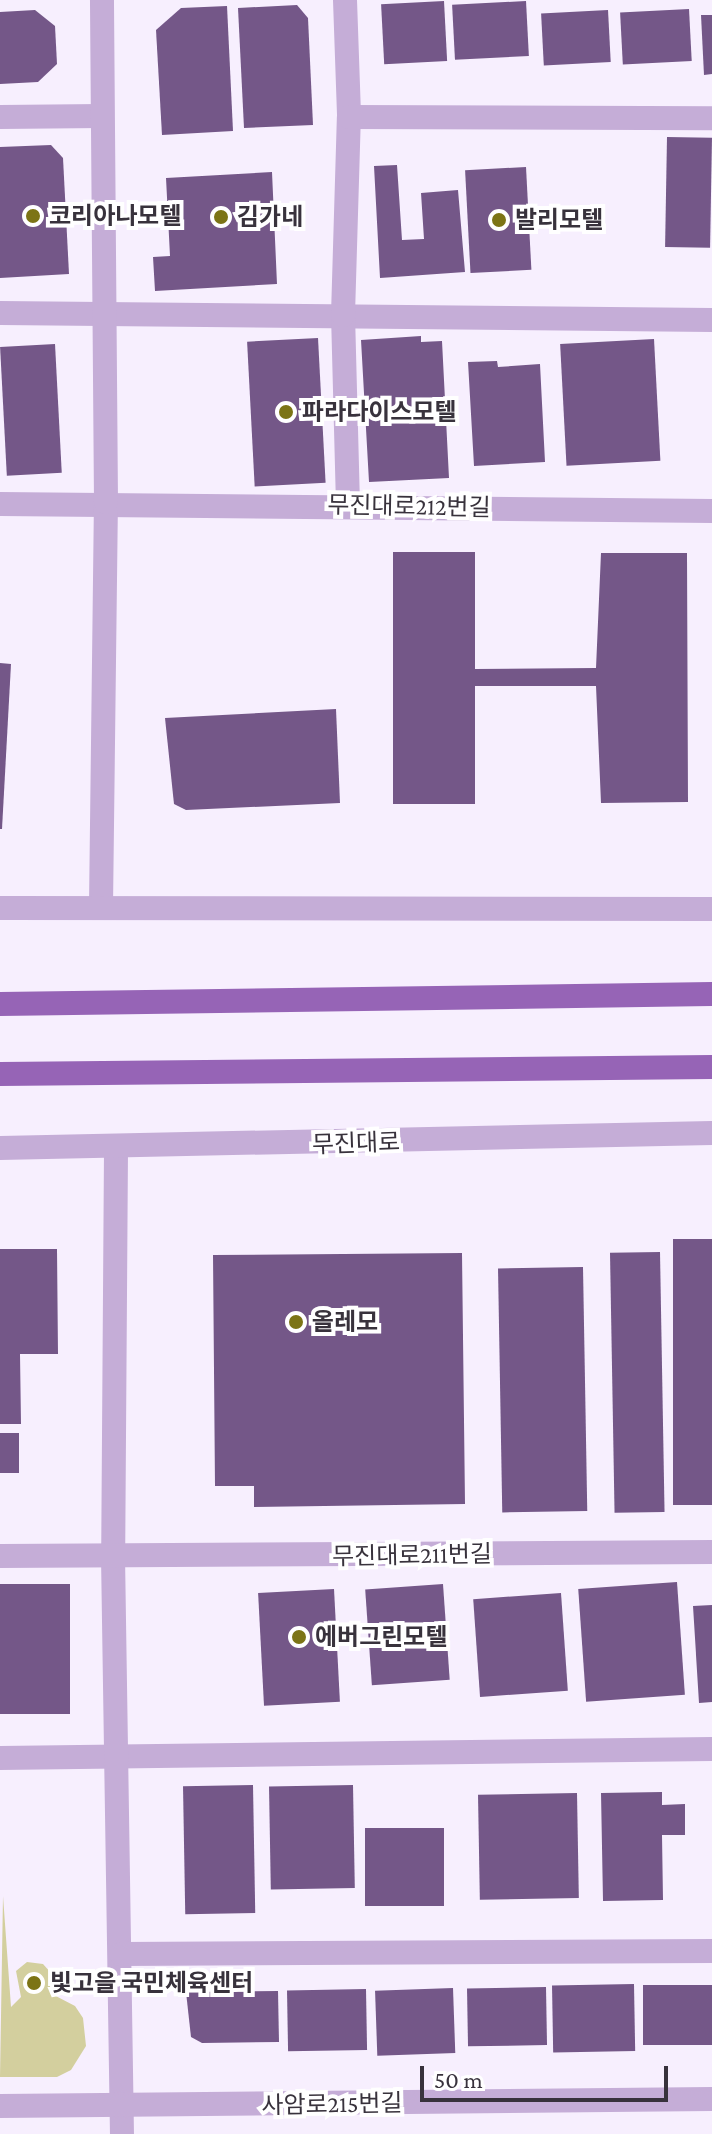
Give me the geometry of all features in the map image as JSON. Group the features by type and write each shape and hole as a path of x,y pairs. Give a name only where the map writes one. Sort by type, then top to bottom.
{"highway":[{"path":"0,1004 712,994"},
{"path":"0,1074 712,1067"}],"street":[{"path":"101,907 106,502 102,0"},
{"path":"345,0 349,117 343,315 348,505"},
{"path":"0,117 102,116"},
{"path":"349,117 712,118"},
{"path":"0,313 712,320"},
{"name":"무진대로212번길","path":"0,504 106,502 712,511"},
{"path":"0,908 712,909"},
{"name":"무진대로","path":"0,1148 116,1150 712,1133"},
{"path":"116,1150 113,1556 119,1758 122,2134"},
{"name":"무진대로211번길","path":"0,1556 712,1552"},
{"path":"0,1758 712,1749"},
{"path":"121,1954 712,1951"},
{"name":"사암로215번길","path":"0,2106 712,2099"}],"shaded area":[{"name":"빛고을 국민체육센터","path":"3,1896 11,2007 21,1997 16,1971 27,1962 43,1964 51,1973 50,1993 75,2006 83,2018 86,2046 71,2070 57,2077 0,2077"}],"building":[{"path":"444,1 447,61 384,64 381,4"},
{"path":"526,1 529,56 455,60 452,5"},
{"path":"297,5 308,18 313,125 244,128 238,8"},
{"path":"227,6 233,131 162,135 156,30 181,8"},
{"path":"689,9 692,61 623,65 620,13"},
{"path":"35,10 55,26 57,64 38,82 0,84 0,12"},
{"path":"608,10 611,62 544,65 541,14"},
{"path":"701,15 712,15 712,74 704,75"},
{"path":"667,137 712,138 710,248 665,247"},
{"name":"코리아나모텔","path":"51,145 63,158 69,274 0,278 0,147"},
{"path":"397,165 402,240 424,239 421,193 458,190 465,272 380,278 374,166"},
{"name":"발리모텔","path":"526,167 531,270 470,273 465,170"},
{"name":"김가네","path":"272,172 277,284 155,291 153,257 170,256 166,178"},
{"path":"421,336 421,342 442,341 449,478 369,482 361,340"},
{"name":"파라다이스모텔","path":"318,338 326,483 255,487 247,342"},
{"path":"654,339 660,461 567,466 560,344"},
{"path":"55,344 62,473 7,476 0,347"},
{"path":"497,361 498,367 540,364 545,462 474,466 468,362"},
{"path":"393,552 475,552 475,669 596,668 601,553 687,553 688,802 601,803 596,686 475,686 475,804 393,804"},
{"path":"0,663 11,664 2,829 0,829"},
{"path":"336,709 340,803 186,810 174,804 165,718"},
{"path":"673,1239 712,1239 712,1505 673,1505"},
{"path":"0,1249 57,1249 58,1354 20,1354 21,1424 0,1424"},
{"path":"660,1252 665,1512 615,1513 610,1253"},
{"path":"462,1253 465,1504 254,1507 254,1486 215,1486 213,1255"},
{"path":"583,1267 587,1511 502,1512 498,1268"},
{"path":"0,1433 19,1433 19,1473 0,1473"},
{"path":"677,1582 685,1695 586,1702 578,1589"},
{"path":"0,1584 70,1584 70,1714 0,1714"},
{"path":"443,1584 450,1680 372,1685 365,1589"},
{"path":"334,1589 340,1702 264,1706 258,1593"},
{"path":"561,1593 568,1691 480,1697 473,1599"},
{"path":"712,1605 712,1702 699,1703 693,1606"},
{"path":"253,1785 255,1913 185,1914 183,1786"},
{"path":"353,1785 355,1888 271,1889 269,1786"},
{"path":"662,1792 662,1805 685,1804 685,1835 662,1835 663,1900 603,1901 601,1793"},
{"path":"577,1793 579,1898 480,1900 478,1795"},
{"path":"365,1828 444,1828 444,1906 365,1906"},
{"path":"634,1984 635,2051 553,2052 552,1985"},
{"path":"643,1985 712,1985 712,2045 643,2045"},
{"path":"546,1987 547,2045 468,2046 467,1988"},
{"path":"453,1988 455,2053 377,2056 375,1991"},
{"path":"366,1989 367,2050 288,2051 287,1990"},
{"path":"278,1991 279,2042 202,2043 191,2037 186,1992"}],"place":[{"name":"코리아나모텔","path":"33,216"},
{"name":"김가네","path":"221,217"},
{"name":"발리모텔","path":"499,220"},
{"name":"파라다이스모텔","path":"286,412"},
{"name":"올레모","path":"296,1322"},
{"name":"에버그린모텔","path":"299,1637"},
{"name":"빛고을 국민체육센터","path":"34,1983"}]}
